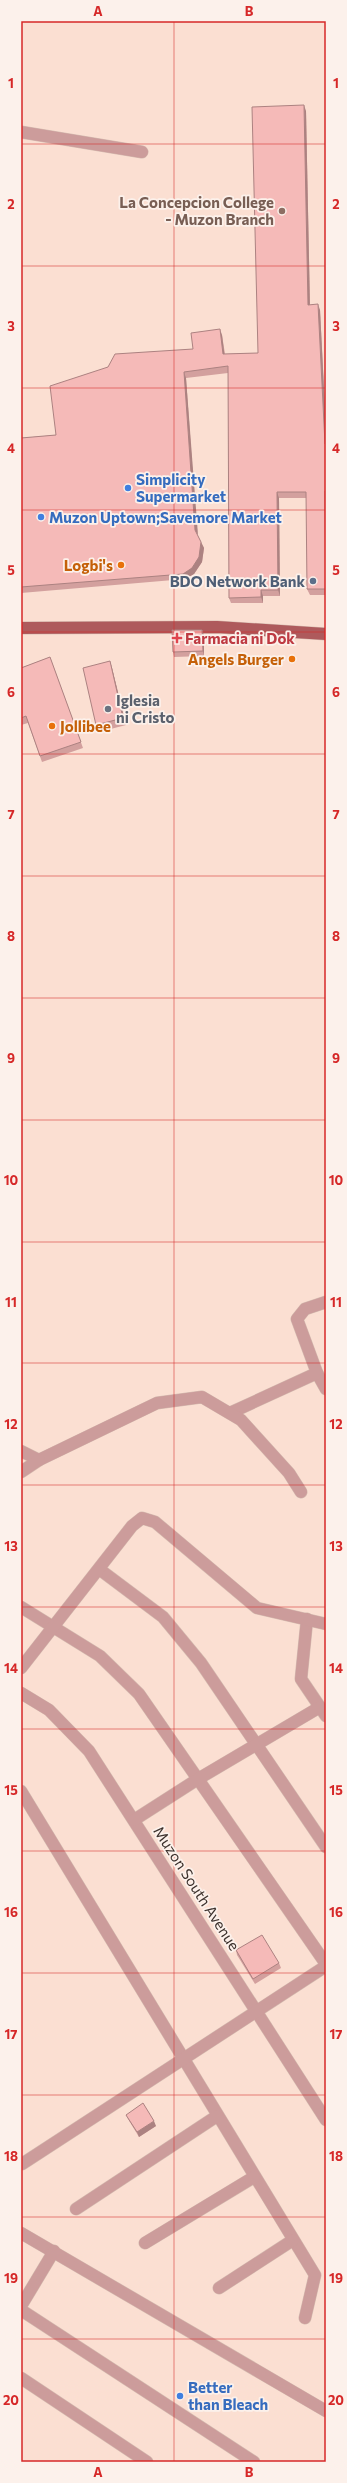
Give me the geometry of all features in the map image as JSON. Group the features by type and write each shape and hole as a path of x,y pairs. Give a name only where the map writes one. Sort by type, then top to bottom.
{"main road":[{"path":"21,628 218,628 326,634"}],"street":[{"path":"21,132 142,152"},
{"path":"326,1302 305,1309 296,1319 317,1373 326,1389"},
{"path":"230,1413 317,1373"},
{"path":"21,1472 39,1460 157,1403 202,1397 241,1420 289,1473 301,1492"},
{"path":"21,1451 39,1460"},
{"path":"21,1668 132,1526 142,1518 155,1522 258,1608 326,1624"},
{"path":"99,1569 163,1617 201,1663 326,1847"},
{"path":"21,1607 54,1626 100,1656 139,1694 326,1965 22,2164"},
{"path":"134,1820 198,1779 257,1744 323,1712 301,1679 307,1619"},
{"name":"Muzon South Avenue","path":"21,1693 49,1710 89,1751 326,2120"},
{"path":"21,1791 182,2060 314,2275 305,2318"},
{"path":"76,2209 217,2116"},
{"path":"145,2243 254,2177"},
{"path":"21,2233 326,2411"},
{"path":"219,2288 293,2240"},
{"path":"21,2306 54,2251"},
{"path":"21,2310 254,2462"},
{"path":"21,2378 147,2462"}],"building":[{"path":"304,105 308,305 318,304 326,444 326,589 307,589 306,492 277,492 278,590 261,590 261,597 229,598 228,366 184,372 195,530 201,542 199,557 192,568 183,574 21,587 21,438 56,435 50,386 108,367 115,354 193,349 191,333 220,329 223,354 258,353 252,107"},
{"path":"172,630 202,630 203,651 173,652"},
{"name":"Jollibee","path":"50,657 81,742 40,756 26,716 21,718 21,668"},
{"name":"Iglesia ni Cristo","path":"110,661 123,718 96,725 83,668"},
{"path":"262,1935 279,1963 253,1979 236,1950"},
{"path":"143,2103 154,2121 137,2132 126,2115"}],"place":[{"name":"La Concepcion College - Muzon Branch","path":"282,211"},
{"name":"Simplicity Supermarket","path":"128,488"},
{"name":"Muzon Uptown;Savemore Market","path":"41,517"},
{"name":"Logbi's","path":"121,565"},
{"name":"BDO Network Bank","path":"313,581"},
{"name":"Farmacia ni Dok","path":"177,638"},
{"name":"Angels Burger","path":"292,659"},
{"name":"Iglesia ni Cristo","path":"108,709"},
{"name":"Jollibee","path":"52,726"},
{"name":"Better than Bleach","path":"180,2396"}]}
